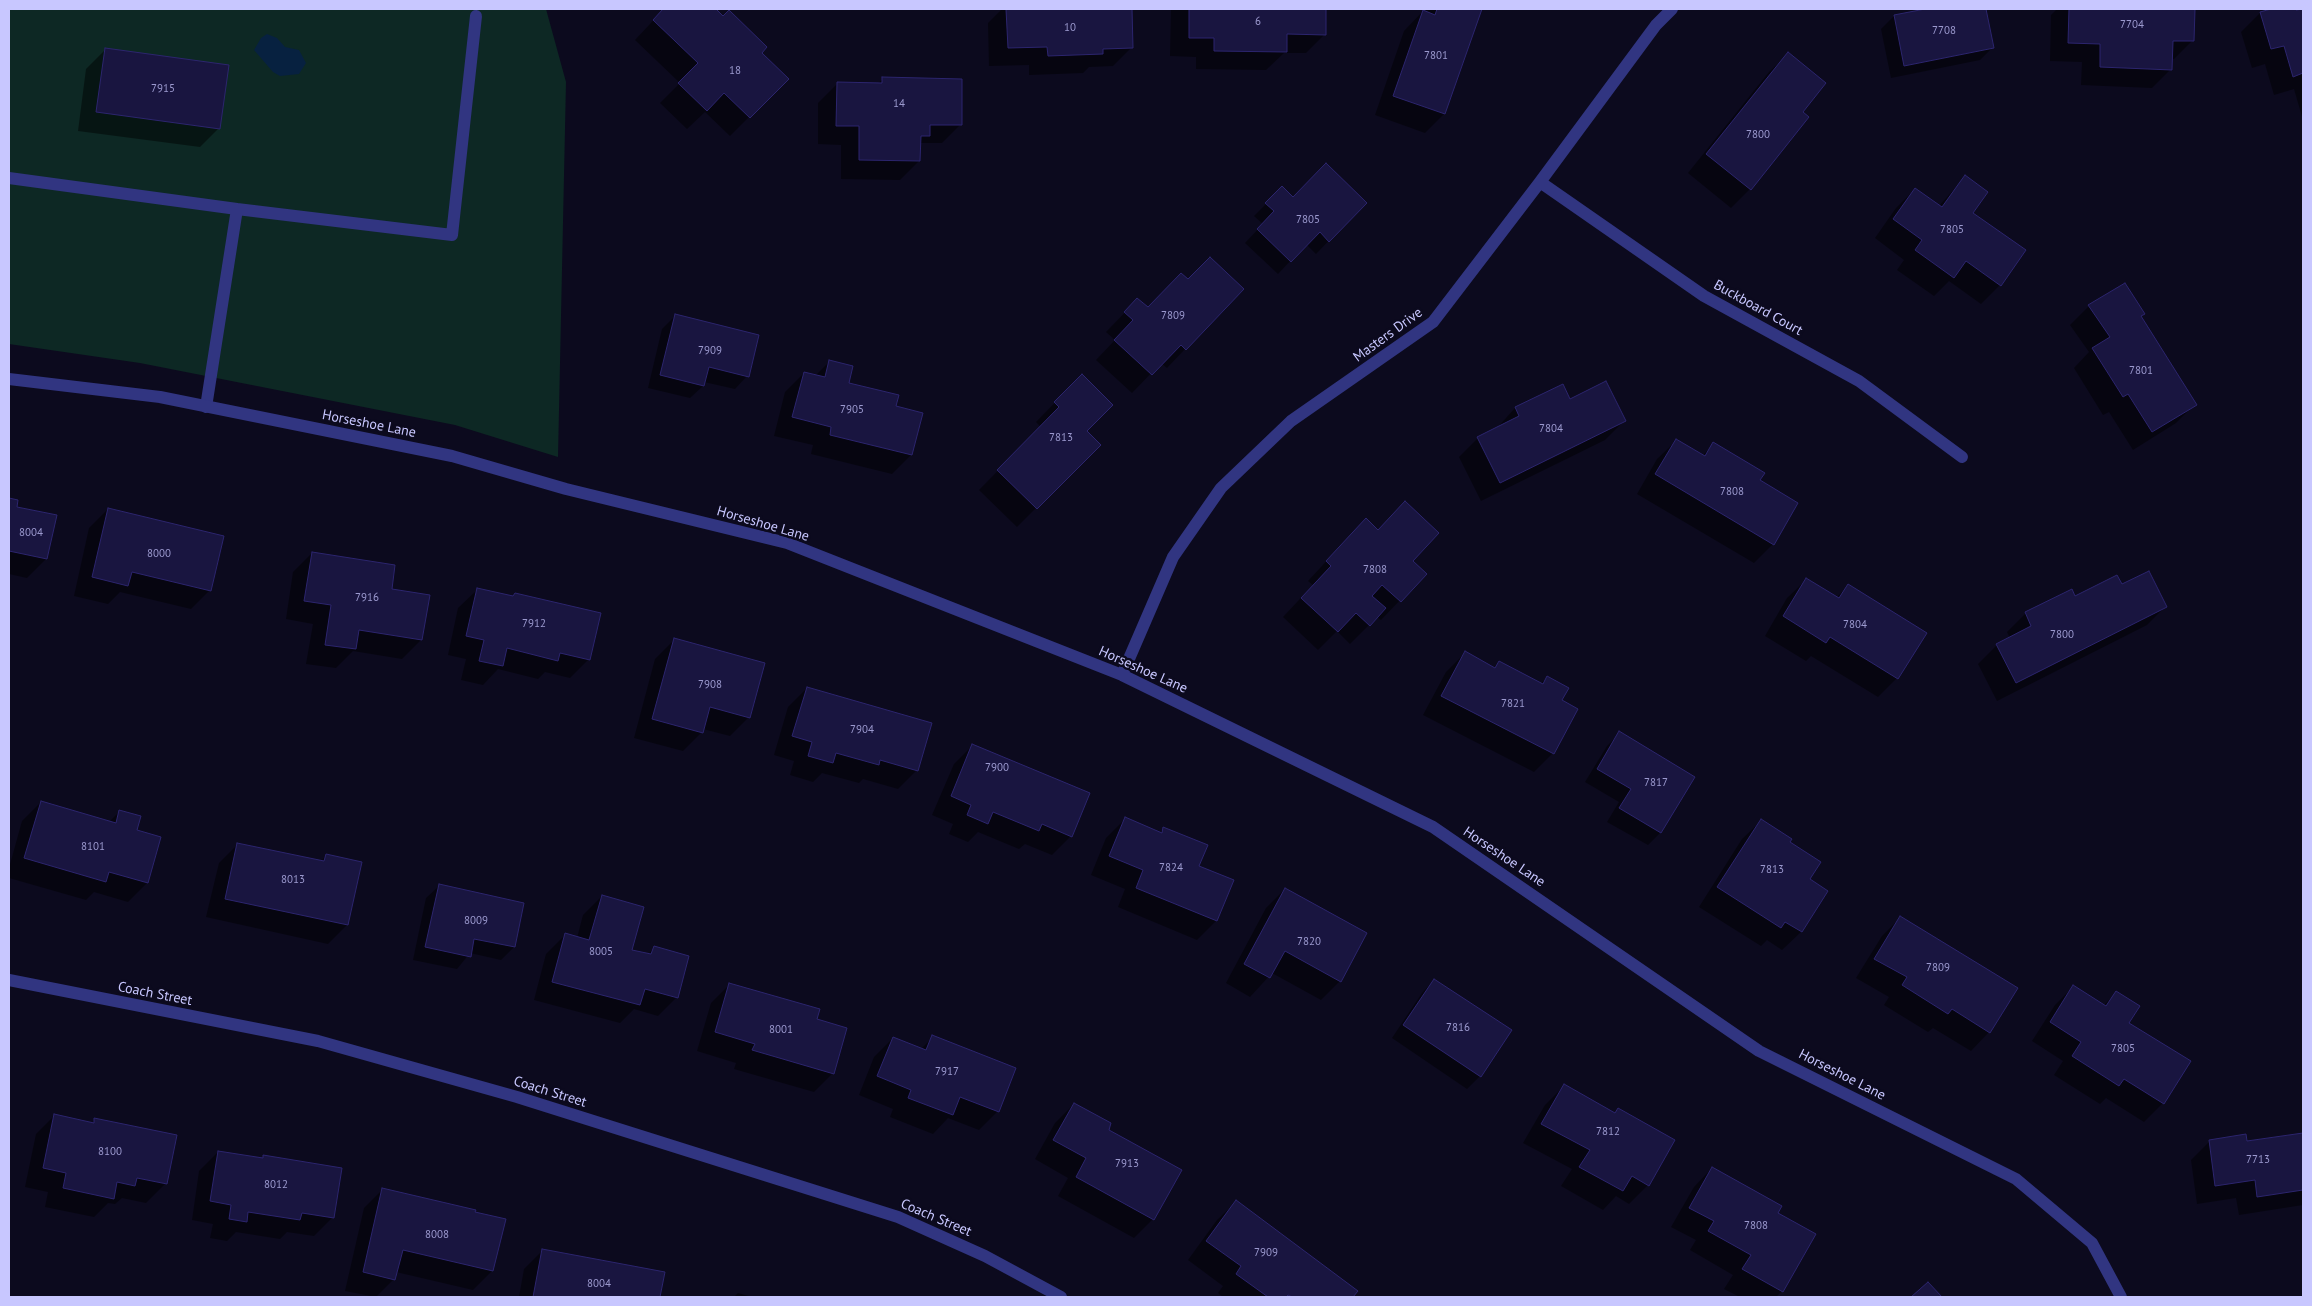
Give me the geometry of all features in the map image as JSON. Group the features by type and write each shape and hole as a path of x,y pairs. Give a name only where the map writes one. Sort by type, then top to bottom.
{"street":[{"name":"Masters Drive","path":"1122,675 1173,556 1221,488 1291,421 1433,322 1540,182 1656,25 1672,9"},
{"path":"9,178 237,209 452,235 476,16"},
{"name":"Buckboard Court","path":"1540,182 1704,296 1860,381 1962,458"},
{"path":"206,407 237,209"},
{"name":"Horseshoe Lane","path":"9,379 160,397 452,456 566,489 788,543 1122,675 1433,827 1759,1051 2016,1179 2092,1243 2121,1297"},
{"name":"Coach Street","path":"9,980 318,1041 517,1097 898,1217 985,1256 1061,1297"}],"green space":[{"path":"9,9 546,9 566,82 558,457 455,425 140,363 9,344"}],"water":[{"path":"267,34 277,38 285,47 299,50 306,63 299,74 280,76 273,72 254,50 261,38"}],"building":[{"path":"663,9 716,9 723,16 729,10 767,47 762,53 789,79 750,118 724,93 707,111 678,83 698,63 653,20"},
{"path":"1006,9 1132,9 1133,48 1103,49 1103,54 1048,56 1047,47 1008,48"},
{"path":"1189,9 1326,9 1326,35 1287,34 1287,52 1214,51 1214,38 1189,38"},
{"path":"1437,9 1482,9 1445,114 1393,96 1423,10 1435,15"},
{"path":"1925,9 1986,9 1994,48 1904,66 1894,15"},
{"path":"2069,9 2195,9 2194,41 2173,41 2172,70 2100,67 2100,44 2068,43"},
{"path":"2271,9 2303,9 2303,73 2293,77 2284,46 2271,49 2260,12"},
{"path":"105,48 229,65 220,129 96,112"},
{"path":"1788,52 1826,83 1803,112 1809,117 1751,190 1706,154"},
{"path":"882,77 962,79 962,125 930,125 930,136 921,136 920,161 859,160 859,126 836,126 837,82 882,83"},
{"path":"1326,163 1367,203 1329,242 1320,232 1291,262 1257,229 1274,211 1265,203 1282,186 1293,197"},
{"path":"1965,175 1988,192 1973,213 2026,250 2001,286 1966,261 1954,278 1915,250 1922,240 1893,219 1915,188 1942,207"},
{"path":"1210,257 1244,289 1186,350 1181,345 1152,375 1114,340 1133,320 1124,312 1137,298 1148,307 1181,273 1188,279"},
{"path":"2125,283 2145,314 2141,316 2197,405 2152,432 2128,394 2123,397 2092,348 2110,337 2088,305"},
{"path":"675,314 759,335 749,377 709,367 704,386 660,375"},
{"path":"829,360 853,366 849,383 899,395 896,406 923,413 912,455 830,435 831,427 792,417 804,372 825,377"},
{"path":"1082,374 1113,405 1087,431 1101,445 1037,509 997,470 1059,407 1054,402"},
{"path":"1606,381 1626,421 1500,483 1477,437 1519,416 1515,407 1563,384 1570,399"},
{"path":"1676,439 1705,456 1713,442 1765,473 1760,480 1798,503 1774,545 1655,474"},
{"path":"9,498 18,500 17,507 57,515 47,559 9,551"},
{"path":"1405,501 1439,533 1413,561 1427,574 1401,602 1382,585 1372,596 1386,608 1370,626 1356,613 1338,632 1301,598 1331,566 1326,561 1366,518 1378,530"},
{"path":"108,508 224,536 211,591 132,572 128,586 92,577"},
{"path":"312,552 395,565 392,589 430,595 422,640 359,630 356,649 325,645 331,605 304,601"},
{"path":"2149,571 2167,607 2016,683 1996,644 2031,626 2025,612 2072,589 2075,596 2117,575 2122,584"},
{"path":"1806,578 1839,598 1848,584 1927,633 1898,679 1830,637 1826,643 1783,616"},
{"path":"477,588 513,596 515,593 601,613 590,660 560,653 558,661 507,648 503,666 479,661 484,640 466,636"},
{"path":"674,638 765,663 750,718 710,707 703,733 652,719"},
{"path":"1465,651 1495,668 1499,661 1543,684 1547,676 1569,688 1562,700 1578,709 1554,754 1441,696"},
{"path":"807,687 932,723 918,771 880,760 879,765 836,753 833,763 808,756 812,742 792,736"},
{"path":"1619,731 1695,777 1661,833 1619,808 1631,789 1597,769"},
{"path":"972,744 1090,793 1072,837 1042,824 1039,831 993,812 988,824 967,815 971,805 951,796"},
{"path":"41,801 116,823 119,810 141,816 137,830 161,837 148,883 109,872 106,882 24,858"},
{"path":"1125,817 1162,833 1163,827 1208,845 1199,866 1234,880 1217,921 1136,888 1143,870 1109,856"},
{"path":"1761,819 1792,839 1790,842 1821,862 1810,879 1828,891 1802,932 1785,922 1781,928 1717,887"},
{"path":"237,843 324,861 326,854 362,862 348,925 225,899"},
{"path":"439,884 524,903 515,947 474,939 471,957 425,947"},
{"path":"1285,888 1367,933 1341,982 1285,951 1270,978 1244,964"},
{"path":"602,895 644,907 632,950 651,954 654,946 689,956 678,998 645,989 640,1005 552,982 565,933 589,940"},
{"path":"1900,916 2018,988 1990,1033 1952,1009 1948,1014 1902,985 1907,977 1874,959"},
{"path":"1434,979 1512,1030 1481,1077 1403,1025"},
{"path":"729,983 820,1009 817,1019 847,1028 834,1074 752,1050 755,1044 715,1032"},
{"path":"2073,985 2106,1006 2116,991 2140,1006 2129,1023 2191,1061 2164,1104 2124,1079 2119,1086 2072,1056 2081,1042 2050,1022"},
{"path":"932,1035 1016,1068 999,1112 960,1097 953,1115 908,1098 911,1090 877,1076 893,1037 926,1050"},
{"path":"1564,1084 1615,1113 1618,1108 1675,1140 1649,1186 1632,1176 1623,1191 1579,1167 1590,1150 1541,1124"},
{"path":"1074,1103 1111,1123 1109,1130 1182,1170 1154,1220 1076,1177 1086,1158 1053,1140"},
{"path":"54,1114 94,1123 94,1118 177,1135 167,1184 137,1178 135,1186 117,1182 114,1199 63,1188 66,1173 43,1168"},
{"path":"2303,1133 2303,1190 2257,1197 2255,1180 2215,1186 2209,1140 2246,1134 2247,1141"},
{"path":"218,1151 263,1158 263,1155 342,1168 334,1218 302,1213 300,1220 248,1212 247,1222 229,1219 231,1205 210,1201"},
{"path":"1712,1167 1782,1206 1778,1213 1816,1234 1783,1292 1742,1269 1751,1255 1708,1231 1714,1221 1689,1208"},
{"path":"382,1188 506,1219 493,1271 403,1250 395,1280 363,1272"},
{"path":"1236,1200 1358,1291 1353,1297 1292,1297 1288,1295 1286,1297 1268,1297 1236,1274 1241,1266 1206,1241"},
{"path":"542,1249 665,1272 660,1297 533,1297"},
{"path":"1928,1282 1942,1297 1911,1297"}]}
